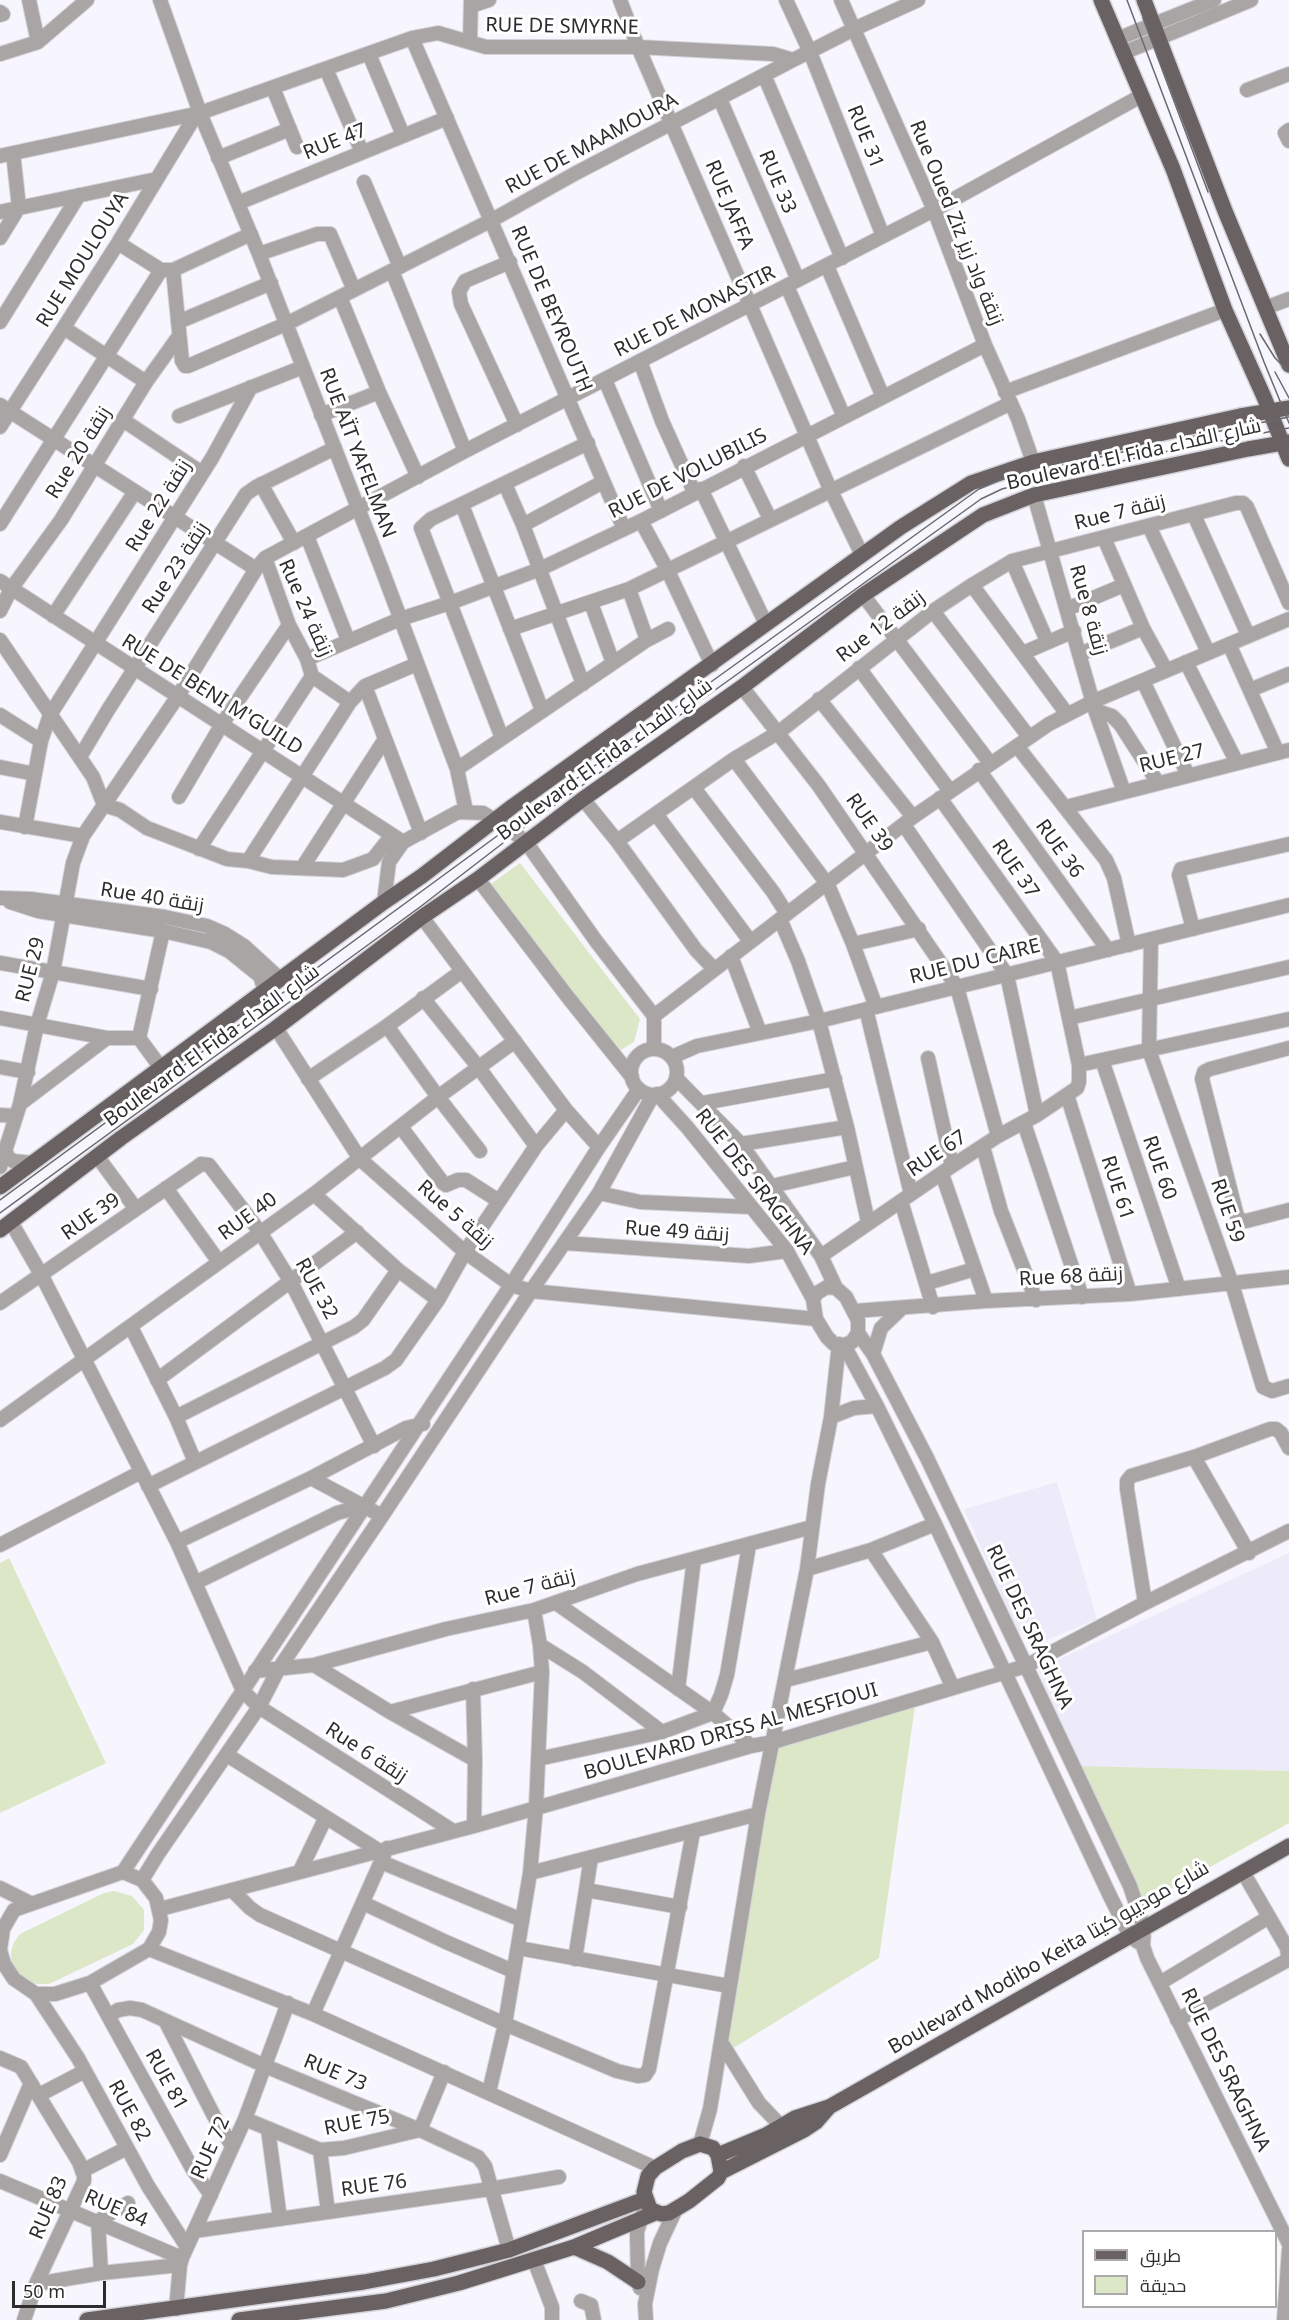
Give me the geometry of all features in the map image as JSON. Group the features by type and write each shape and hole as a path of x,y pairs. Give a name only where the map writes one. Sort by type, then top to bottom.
{"main road":[{"path":"1101,0 1173,169 1225,310 1286,443 1289,459"},
{"path":"1144,0 1221,201 1289,365"},
{"name":"Boulevard El Fida شارع الفداء","path":"0,1187 384,902 766,624 901,527 971,483 1033,462 1289,408"},
{"name":"Boulevard El Fida شارع الفداء","path":"5,1226 97,1156 276,1028 422,917 478,879 583,799 742,687 863,595 983,515 1034,495 1248,449 1286,443"},
{"name":"Boulevard Modibo Keita شارع موديبو كيتا","path":"718,2155 766,2135 811,2111 829,2107 1002,2011 1130,1935 1289,1846"},
{"name":"Boulevard Modibo Keita شارع موديبو كيتا","path":"676,2210 709,2187 721,2172 804,2130 816,2122 829,2107"},
{"path":"676,2210 661,2214 649,2206 644,2186 654,2168 682,2151 700,2144 712,2148 718,2155 721,2172"},
{"path":"239,2320 279,2317 386,2301 459,2283 574,2247 640,2219 649,2206"},
{"path":"87,2320 176,2309 434,2269 509,2250 649,2206"},
{"path":"574,2247 609,2262 638,2282"}],"street":[{"path":"29,0 38,42"},
{"path":"0,54 38,42 87,0"},
{"name":"RUE AÏT YAFELMAN","path":"160,0 199,113 271,283 359,508 457,769 466,811"},
{"path":"470,42 471,3 489,0"},
{"name":"RUE JAFFA","path":"620,0 638,47 806,436 862,555"},
{"name":"RUE 31","path":"786,0 810,52 884,236"},
{"name":"Rue Oued Ziz زنقة واد زيز","path":"841,0 934,210 985,345 1033,462"},
{"name":"RUE DE MAAMOURA","path":"178,329 183,361 185,366 188,366 286,324 492,220 793,60 918,0"},
{"path":"1156,32 1214,0"},
{"path":"1120,46 1228,4 1251,0"},
{"name":"RUE DE SMYRNE","path":"6,154 199,113 412,38 440,33 496,48 638,47 773,54 793,60"},
{"name":"RUE DE BEYROUTH","path":"412,38 624,529"},
{"path":"369,54 403,135"},
{"path":"326,69 362,152"},
{"path":"1247,90 1289,74"},
{"path":"764,75 842,258"},
{"path":"273,87 297,147"},
{"name":"RUE DE MONASTIR","path":"261,564 300,540 465,451 934,210 1141,96"},
{"name":"RUE 33","path":"720,99 844,417"},
{"name":"RUE MOULOUYA","path":"0,427 5,408 64,327 199,113"},
{"name":"RUE 47","path":"238,203 447,118"},
{"path":"218,158 290,129"},
{"path":"0,238 19,207 6,154"},
{"path":"0,212 157,179"},
{"path":"364,182 465,451"},
{"path":"0,322 79,195"},
{"path":"259,254 325,232 333,237 354,290"},
{"path":"0,524 108,356 167,270 251,234"},
{"path":"118,243 167,270"},
{"path":"510,262 465,281 459,292 461,304 517,425"},
{"path":"827,266 883,397"},
{"path":"167,270 178,329 271,283"},
{"path":"340,297 379,392 418,477"},
{"path":"1265,308 1289,299"},
{"path":"510,629 629,589 1008,397 1225,310"},
{"path":"64,327 146,382"},
{"name":"Rue 20 زنقة","path":"0,611 6,585 61,520 178,329"},
{"name":"RUE DE VOLUBILIS","path":"307,659 400,618 450,603 540,569 641,521 744,466 985,345"},
{"path":"640,362 662,421 766,624"},
{"path":"179,416 303,366"},
{"path":"605,380 660,511"},
{"name":"Rue 22 زنقة","path":"25,827 41,741 50,715 224,439 251,387"},
{"path":"321,415 379,392"},
{"path":"5,408 215,544 261,564"},
{"path":"123,420 202,473"},
{"path":"502,738 421,528 431,519 588,443"},
{"path":"334,448 256,487 300,540 348,640"},
{"path":"744,466 770,519"},
{"path":"523,525 603,482"},
{"path":"505,484 523,525 583,684"},
{"name":"Rue 23 زنقة","path":"80,757 215,544 256,487"},
{"path":"53,616 134,492"},
{"name":"Rue 8 زنقة","path":"1034,495 1094,705"},
{"name":"Rue 7 زنقة","path":"1012,561 1243,503 1247,507 1289,603"},
{"path":"462,505 542,710"},
{"path":"1194,515 1248,634"},
{"path":"641,521 668,571 712,665"},
{"path":"1149,526 1208,652"},
{"path":"1104,538 1143,628 1166,670"},
{"path":"1012,561 1047,642"},
{"name":"Rue 12 زنقة","path":"617,841 734,759 779,732 933,611 1012,561"},
{"name":"Rue 24 زنقة","path":"261,564 307,659 312,676 350,702"},
{"name":"Rue 24 زنقة","path":"104,805 178,696 261,564"},
{"name":"RUE DE BENI M'GUILD","path":"6,585 398,839"},
{"path":"972,585 1067,714"},
{"path":"1067,609 1124,585"},
{"path":"629,589 647,640"},
{"name":"RUE 36","path":"863,595 984,767 1108,950"},
{"path":"591,603 613,663"},
{"path":"933,611 1029,737"},
{"path":"654,1016 730,956 828,885 908,821 1029,737 1067,714 1094,705 1166,670 1248,634 1289,619"},
{"path":"179,797 222,724 289,625"},
{"path":"1080,654 1143,628"},
{"path":"457,769 647,640 668,630"},
{"path":"1023,653 1074,631"},
{"path":"0,640 93,777 104,805 120,810 147,828 199,849 227,859 272,867 343,870 376,856 398,839 421,833 458,812 483,813 496,820 526,842 654,1016 654,1049"},
{"path":"1229,644 1250,690 1284,751"},
{"path":"1186,662 1237,764"},
{"path":"248,861 350,702 365,686 417,664"},
{"name":"RUE 37","path":"859,668 1057,962"},
{"path":"199,849 312,676"},
{"path":"1250,690 1286,676 1289,690"},
{"path":"1143,681 1188,775"},
{"path":"365,686 421,833"},
{"name":"RUE 39","path":"742,687 779,732 919,929 957,987 998,1136"},
{"path":"819,699 908,821 1007,975 1038,1115"},
{"path":"1094,705 1120,724 1158,783"},
{"path":"1094,705 1124,792"},
{"path":"0,715 41,741"},
{"path":"302,868 385,739"},
{"path":"1017,746 1106,860 1114,878 1129,945"},
{"name":"RUE 27","path":"1066,807 1284,751"},
{"path":"734,759 828,885 854,944 871,1008 906,1198 933,1306"},
{"path":"0,767 35,774"},
{"path":"694,788 773,892 784,916 819,1021 835,1078 868,1222"},
{"path":"583,799 617,841 696,950 714,969"},
{"name":"RUE 29","path":"0,1167 18,1110 37,1025 53,972 73,863 83,836 104,805"},
{"path":"656,814 750,941"},
{"path":"0,822 83,836"},
{"path":"384,902 389,862 398,839"},
{"path":"1192,929 1179,871 1181,869 1289,844"},
{"path":"478,879 636,1083 655,1094"},
{"name":"Rue 40 زنقة","path":"0,898 25,908 165,917 207,926 244,946 280,979"},
{"name":"RUE DU CAIRE","path":"672,1058 697,1046 819,1021 1289,905"},
{"name":"Rue 40 زنقة","path":"65,910 211,942 228,951 260,976 265,991"},
{"path":"422,917 566,1110 599,1148"},
{"path":"854,944 919,929"},
{"path":"161,1068 140,1038 163,932"},
{"name":"RUE 59","path":"1150,939 1149,1050 1232,1284 1263,1387 1272,1391 1289,1386"},
{"path":"730,956 760,1033"},
{"path":"1057,962 1079,1065 1080,1075 1072,1091"},
{"path":"0,963 151,989"},
{"path":"1069,1018 1289,967"},
{"path":"308,1079 387,1026 462,971"},
{"path":"423,998 479,1068 536,1146"},
{"path":"0,1018 107,1038 140,1038"},
{"path":"1079,1065 1289,1019"},
{"path":"387,1026 480,1151"},
{"path":"276,1028 360,1160"},
{"path":"0,1114 18,1110 107,1038"},
{"name":"RUE 40","path":"0,1420 314,1194 438,1097 515,1041"},
{"path":"1289,1048 1210,1069 1204,1072 1202,1079 1237,1216 1246,1221 1289,1210"},
{"path":"142,1880 227,1755 258,1707 278,1670 599,1192 655,1094 668,1089 676,1078 677,1070 672,1058 667,1053 654,1049 641,1053 636,1058 631,1071 636,1083"},
{"path":"928,1058 947,1170 975,1269 987,1301"},
{"name":"RUE 60","path":"1102,1060 1179,1289"},
{"path":"0,1067 28,1072"},
{"name":"RUE DES SRAGHNA","path":"676,1078 741,1144 821,1256 836,1288"},
{"path":"703,1103 835,1078"},
{"path":"123,1872 142,1880 152,1890 160,1909 159,1932 149,1949 90,1983 56,1994 36,1994 14,1979 4,1964 0,1950 3,1929 9,1917 14,1910 30,1903 123,1872 511,1285 599,1148 636,1083"},
{"name":"RUE 67","path":"821,1256 998,1136 1038,1115 1072,1091"},
{"name":"RUE 61","path":"1072,1091 1130,1294"},
{"name":"RUE DES SRAGHNA","path":"655,1094 687,1127 787,1251 813,1299"},
{"path":"148,1486 385,1368 396,1360 438,1300 465,1252 536,1146 566,1110"},
{"path":"1024,1123 1082,1297"},
{"path":"401,1126 443,1183 446,1185 458,1180 466,1180 500,1201"},
{"path":"741,1144 847,1126"},
{"path":"983,1147 1001,1211 1036,1300"},
{"path":"5,1150 13,1161 32,1163"},
{"path":"97,1156 136,1209"},
{"name":"Rue 5 زنقة","path":"360,1160 409,1200 465,1252 511,1285 531,1291 816,1318"},
{"name":"RUE 39","path":"0,1303 205,1163"},
{"name":"RUE 32","path":"205,1163 212,1168 260,1232 291,1282 323,1341 374,1446"},
{"path":"772,1186 855,1167"},
{"path":"166,1188 219,1263"},
{"path":"599,1192 640,1202 751,1207"},
{"path":"314,1194 398,1270 438,1300"},
{"name":"Rue 6 زنقة","path":"5,1226 42,1276 82,1359 177,1542 243,1691 258,1707 453,1831"},
{"path":"158,1380 357,1232"},
{"name":"Rue 49 زنقة","path":"565,1243 749,1256 787,1251"},
{"path":"927,1283 975,1269"},
{"path":"176,1416 354,1327 363,1320 398,1270"},
{"name":"Rue 68 زنقة","path":"855,1311 987,1301 1130,1294 1289,1277"},
{"path":"836,1288 846,1297 858,1320 858,1333 852,1342 842,1344 834,1344 826,1337 816,1318 813,1299 822,1289 836,1288"},
{"path":"873,1354 881,1328 902,1309"},
{"path":"131,1327 176,1416 195,1462"},
{"name":"RUE DES SRAGHNA","path":"858,1333 873,1354 927,1458 1130,1886 1144,1928 1143,1946"},
{"path":"700,2144 710,2109 758,1814 807,1569 842,1344"},
{"name":"RUE DES SRAGHNA","path":"842,1344 878,1406 1003,1673 1130,1935 1143,1946 1177,2020 1289,2244"},
{"path":"831,1417 854,1408 878,1406"},
{"path":"177,1542 311,1478 406,1428 421,1422 438,1431"},
{"path":"1145,1603 1127,1489 1127,1481 1131,1476 1194,1457 1270,1429 1276,1429 1281,1433 1289,1448"},
{"path":"1194,1457 1249,1553"},
{"path":"1,1542 141,1472"},
{"path":"311,1478 382,1516"},
{"path":"195,1583 337,1514 363,1506"},
{"path":"807,1569 871,1550 935,1524"},
{"name":"Rue 7 زنقة","path":"255,1671 314,1665 446,1629 534,1610 637,1574 812,1527"},
{"name":"BOULEVARD DRISS AL MESFIOUI","path":"160,1909 300,1871 382,1854 453,1831 772,1742 1026,1666 1289,1531"},
{"path":"538,1759 662,1732 713,1713 727,1676 749,1545"},
{"path":"871,1550 932,1642 953,1688"},
{"path":"678,1689 694,1559"},
{"path":"556,1603 713,1713 751,1746"},
{"path":"489,2092 505,2024 530,1873 536,1807 542,1672 534,1610"},
{"path":"786,1680 932,1642"},
{"path":"540,1644 583,1672 662,1732"},
{"path":"314,1665 390,1712 475,1760"},
{"path":"390,1712 542,1672"},
{"path":"473,1689 474,1826"},
{"path":"227,1755 382,1854 522,1920"},
{"path":"530,1873 758,1814"},
{"path":"300,1871 325,1819"},
{"path":"232,1890 249,1908 260,1915 617,2072 638,2076 645,2075 649,2069 693,1832"},
{"path":"313,2014 363,1904 382,1854"},
{"path":"575,1959 591,1857"},
{"path":"1177,2020 1286,1961 1288,1957 1287,1948 1243,1872"},
{"path":"0,1888 30,1903"},
{"path":"586,1890 680,1907"},
{"path":"363,1904 513,1971"},
{"path":"1160,1983 1269,1917"},
{"path":"518,1948 729,1986"},
{"path":"149,1949 288,2003 654,2168"},
{"name":"RUE 81","path":"90,1983 193,2170 211,2195"},
{"name":"RUE 82","path":"36,1994 85,2071 148,2186 183,2257"},
{"name":"RUE 72","path":"176,2309 183,2257 245,2119 288,2003"},
{"name":"RUE 73","path":"109,2016 118,2010 130,2008 142,2010 265,2066 420,2130 478,2157 485,2166 490,2189"},
{"path":"166,2022 232,2146"},
{"path":"721,2042 759,2103 781,2126"},
{"name":"RUE 83","path":"0,2058 21,2067 82,2171 84,2181 36,2284 24,2320"},
{"path":"0,2155 35,2089 85,2071"},
{"name":"RUE 75","path":"245,2119 320,2150 344,2148 420,2130 444,2072"},
{"path":"268,2129 280,2218"},
{"path":"82,2171 127,2148"},
{"path":"320,2150 328,2212"},
{"name":"RUE 76","path":"194,2231 559,2177"},
{"name":"RUE 84","path":"0,2181 183,2257"},
{"path":"490,2189 509,2250"},
{"path":"101,2273 98,2222 128,2203"},
{"path":"645,2304 660,2243 676,2210"},
{"path":"640,2219 637,2232 638,2282 645,2304 646,2320"},
{"path":"1284,2320 1289,2249"},
{"path":"36,2284 183,2257"},
{"path":"534,2260 552,2307 552,2320"},
{"path":"581,2301 591,2305 594,2320"}],"shaded area":[{"path":"1057,1482 1097,1619 1035,1645 1017,1630 964,1509"},
{"path":"1289,1553 1289,1771 1078,1766 1038,1669"}],"green space":[{"path":"520,863 640,1019 634,1042 621,1050 611,1047 488,886"},
{"path":"9,1558 106,1763 0,1813 0,1563"},
{"path":"915,1706 879,1958 727,2052 776,1747"},
{"path":"1078,1766 1289,1771 1289,1823 1142,1905"},
{"path":"114,1891 132,1896 144,1910 144,1930 133,1944 49,1984 29,1984 14,1971 11,1952 20,1934 104,1893"}],"tram line":[{"path":"1127,0 1289,423"},
{"path":"1143,18 1208,192"},
{"path":"1260,334 1275,358 1289,372"},
{"path":"1275,372 1289,398"},
{"path":"1186,438 1289,417"},
{"path":"0,1213 420,907 516,833 981,499 1002,489 1032,481 1158,453 1289,428"},
{"path":"0,1200 508,828 979,489 1000,480 1154,445"}]}
